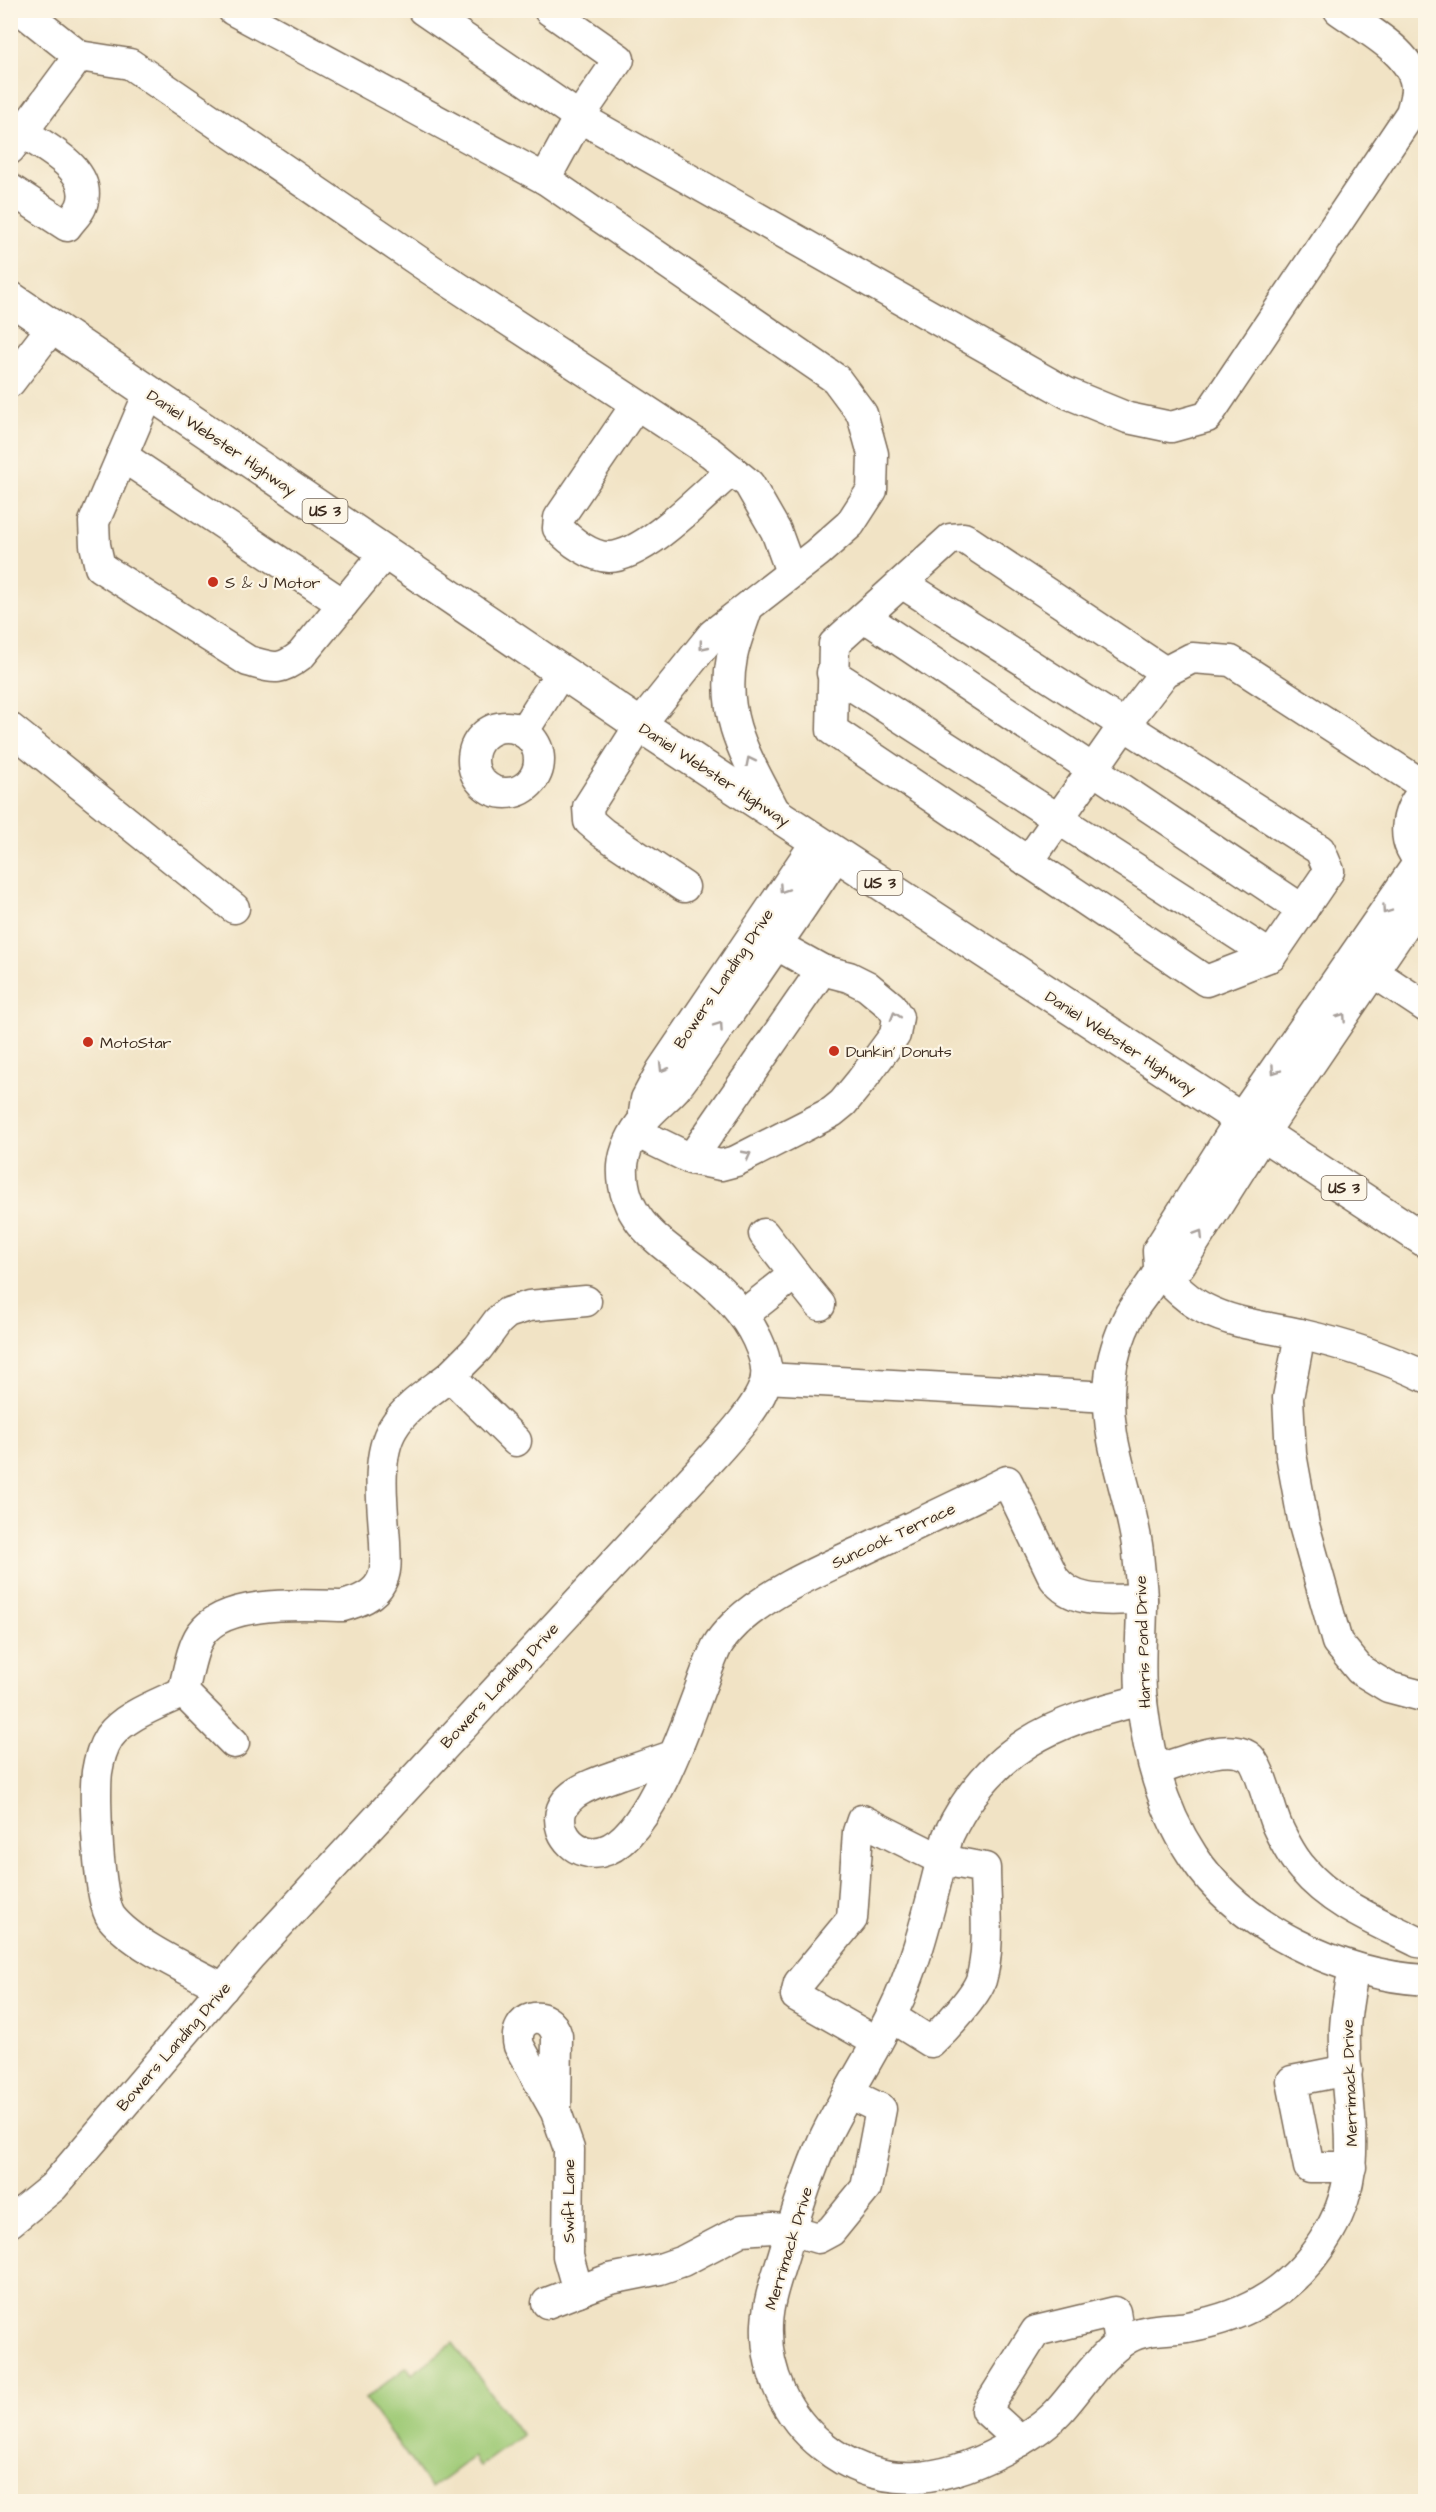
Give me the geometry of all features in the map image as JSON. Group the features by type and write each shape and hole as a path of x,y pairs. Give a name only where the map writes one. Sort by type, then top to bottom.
{"main road":[{"name":"Daniel Webster Highway","path":"10,298 640,725 1425,1241"}],"street":[{"path":"21,10 80,56 130,64 440,276 711,453 749,484 763,504 791,572"},
{"path":"233,10 544,179 836,379 862,414 873,454 872,490 850,524 713,634 640,725 588,807 589,821 603,833 684,888"},
{"path":"423,10 579,117 1067,393 1128,418 1171,427 1207,417 1411,113 1416,89 1411,71 1401,54 1339,10"},
{"path":"544,179 579,117 619,59 549,10"},
{"path":"10,189 67,226 82,206 82,186 76,169 16,141 80,56"},
{"path":"10,382 53,326"},
{"path":"149,393 94,522 95,545 100,567 248,661 271,667 286,667 301,655 386,552"},
{"path":"636,405 559,518 558,528 566,536 592,553 609,557 630,552 647,543 732,470"},
{"path":"122,456 343,604"},
{"path":"902,583 1320,850 1329,871 1271,956 1206,981 832,730 834,644 950,539 964,538 1165,672"},
{"path":"747,609 732,655 729,702 741,743 776,814"},
{"path":"865,617 1303,910"},
{"path":"1028,862 1124,725 1165,672 1192,658 1231,661 1425,788 1411,808 1406,832 1410,848 1422,864 1362,965"},
{"path":"523,732 561,672"},
{"path":"832,673 1271,956"},
{"path":"10,728 234,908"},
{"name":"Bowers Landing Drive","path":"639,1126 675,1088 777,945 827,847"},
{"name":"Bowers Landing Drive","path":"10,2222 53,2187 223,1988 451,1736 731,1436 756,1402 766,1378 764,1353 752,1327 734,1304 699,1272 660,1244 644,1228 633,1211 626,1191 623,1166 627,1148 639,1126 646,1099 661,1071 827,847"},
{"path":"1362,965 1425,894"},
{"path":"639,1126 691,1159 721,1166 736,1161 832,1112 855,1089 896,1035 898,1017 891,1006 867,986 849,977 822,969 777,945"},
{"path":"1362,965 1425,1007"},
{"name":"Harris Pond Drive","path":"1362,965 1251,1128 1180,1265 1159,1271 1130,1315 1119,1338 1110,1379 1110,1431 1136,1532 1142,1599 1142,1700 1148,1739 1168,1810 1179,1832 1194,1857 1220,1887 1256,1919 1293,1943 1354,1968 1419,1980"},
{"path":"691,1159 822,969"},
{"path":"764,1234 820,1305"},
{"path":"1159,1271 1182,1294 1205,1309 1236,1321 1300,1334 1379,1356 1425,1377"},
{"path":"743,1315 795,1274"},
{"path":"223,1988 128,1934 109,1914 103,1892 97,1816 97,1775 100,1755 108,1739 117,1728 183,1692 201,1635 211,1623 222,1616 252,1608 343,1606 357,1602 375,1590 386,1569 382,1495 383,1463 387,1442 393,1428 408,1409 450,1376 478,1348 498,1321 507,1313 529,1306 586,1301"},
{"path":"1300,1334 1288,1398 1291,1454 1304,1525 1337,1641 1360,1670 1388,1687 1425,1697"},
{"path":"450,1376 516,1441"},
{"path":"766,1378 1109,1397"},
{"name":"Suncook Terrace","path":"672,1756 717,1646 739,1621 765,1601 824,1568 1007,1481 1061,1588 1073,1595 1085,1598 1142,1599"},
{"path":"183,1692 234,1743"},
{"name":"Merrimack Drive","path":"1142,1700 1076,1717 1053,1726 1014,1751 996,1766 969,1797 948,1836 911,1969 884,2029 822,2143 791,2230 769,2307 768,2343 772,2369 790,2410 814,2439 828,2450 860,2467 894,2476 930,2477 966,2468 1029,2436 1058,2412 1120,2343 1145,2331 1210,2323 1263,2303 1288,2283 1311,2259 1330,2232 1344,2200 1351,2167 1353,2132 1345,2030 1354,1968"},
{"path":"1156,1770 1227,1750 1250,1757 1256,1763 1277,1826 1302,1869 1331,1896 1422,1942 1419,1980"},
{"path":"862,1820 942,1860 985,1868 986,1945 980,1982 949,2025 931,2042 884,2029 795,1996 800,1983 852,1919 858,1832 862,1820"},
{"path":"1347,2070 1292,2081 1310,2167 1351,2167"},
{"path":"547,2303 610,2279 660,2269 683,2261 742,2230 772,2228 791,2230 818,2238 831,2231 866,2188 881,2109 848,2093"},
{"name":"Swift Lane","path":"556,2112 569,2149 568,2256 578,2291"},
{"path":"1020,2441 986,2410 1036,2331 1115,2312 1120,2343"}],"green space":[{"path":"453,2343 522,2435 480,2466 473,2457 431,2488 365,2399 407,2367 412,2374"}],"place":[{"name":"S & J Motor","path":"213,582"},
{"name":"MotoStar","path":"88,1042"},
{"name":"Dunkin' Donuts","path":"834,1051"}]}
